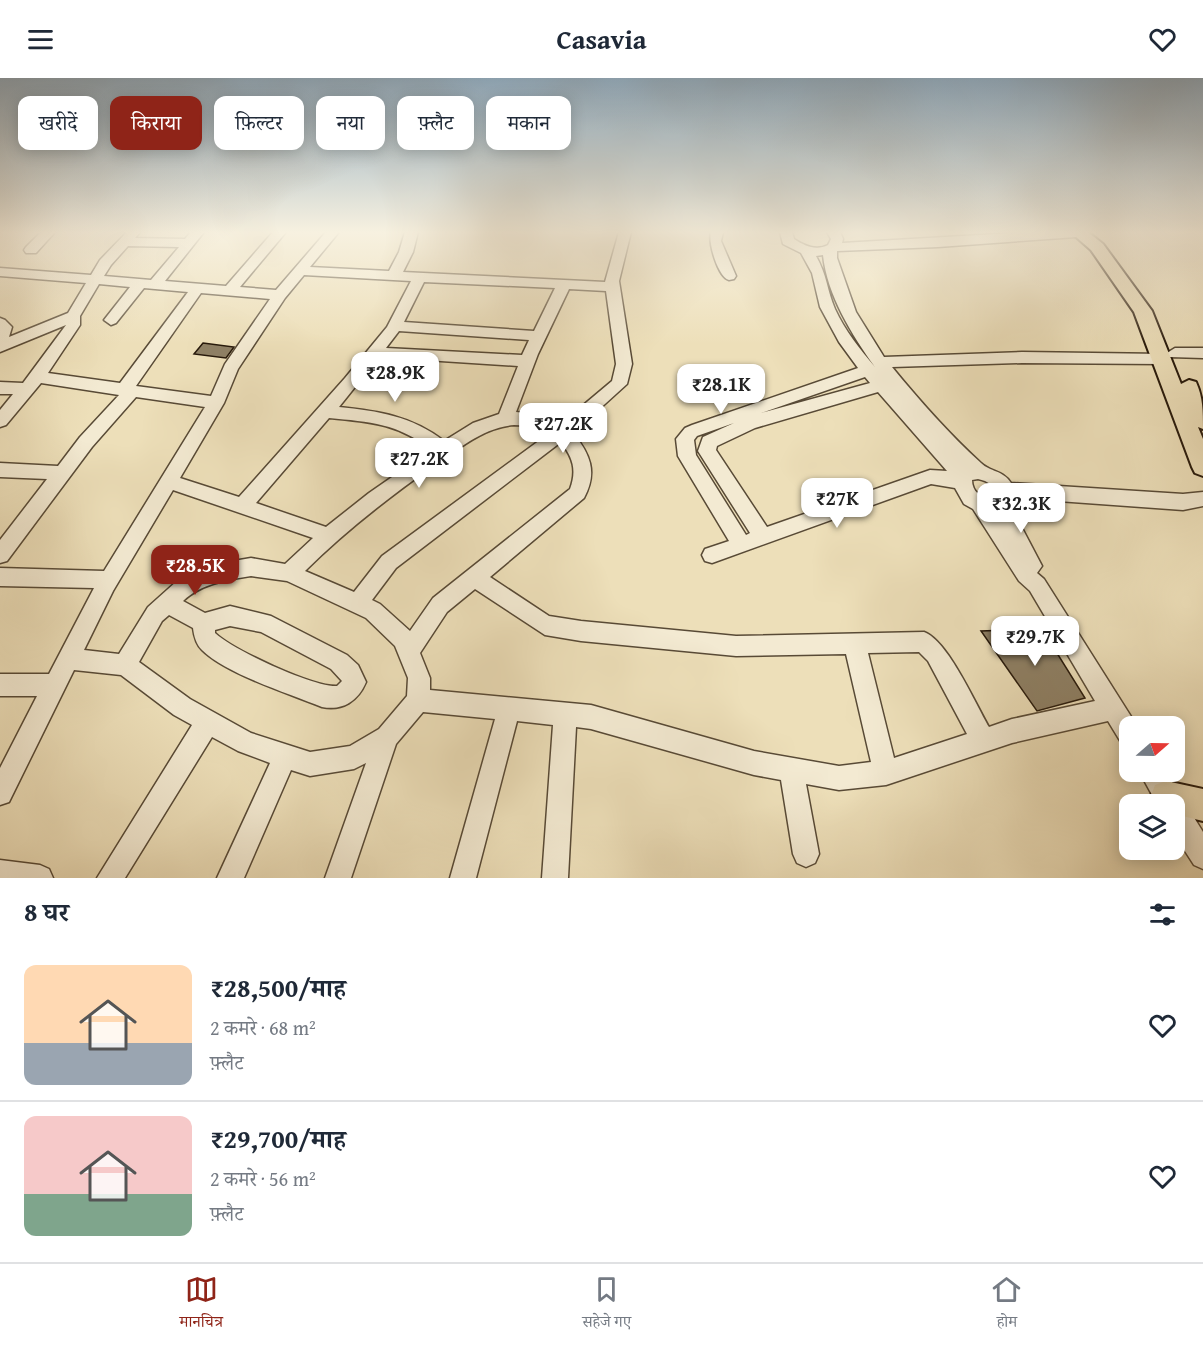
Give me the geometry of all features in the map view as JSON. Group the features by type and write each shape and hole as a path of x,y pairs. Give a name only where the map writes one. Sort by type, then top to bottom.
{"main road":[{"path":"1114,269 1143,311 1203,421"},
{"path":"1128,269 1156,312 1203,467"},
{"path":"1185,800 1203,805"}],"street":[{"path":"0,421 32,383 73,325 73,316 101,269"},
{"path":"111,320 163,269"},
{"path":"229,292 248,269"},
{"path":"394,276 397,269"},
{"path":"357,604 389,562 563,432 621,380 624,364 612,287 615,269"},
{"path":"726,269 729,276"},
{"path":"817,269 827,307 844,339 874,366 968,477"},
{"path":"832,269 845,309 861,336 881,385 968,477"},
{"path":"0,793 109,580 216,403 231,368 299,271 612,287"},
{"path":"0,272 280,295"},
{"path":"243,505 375,352 394,326 419,278"},
{"path":"505,420 527,361 565,283"},
{"path":"0,555 128,391 197,289"},
{"path":"0,344 73,316"},
{"path":"0,323 5,327 0,344"},
{"path":"394,326 539,336"},
{"path":"375,352 527,361"},
{"path":"741,543 687,456 686,440 691,432 698,429 874,366 992,357 1169,356 1203,353"},
{"path":"0,388 32,383 128,391 216,403"},
{"path":"762,536 707,451 709,442 749,423 881,385"},
{"path":"326,411 384,418 400,423 416,429 444,450"},
{"path":"289,573 327,535 371,499 470,433 495,421 523,418 545,422 563,432 579,454 585,472 578,493 440,605 409,651"},
{"path":"0,470 63,473"},
{"path":"712,555 930,477 992,476 1005,498 1036,573 1037,585"},
{"path":"968,477 965,493 980,504 1026,575 1037,585 1119,718"},
{"path":"169,481 327,535"},
{"path":"1005,498 1098,509 1203,513"},
{"path":"980,504 991,507 1005,498 1183,502 1203,499"},
{"path":"68,660 125,665 182,707 246,743 310,764 354,756 387,737 418,700 420,678 403,639 373,612 289,573 251,567 216,573 184,587 155,614 125,665"},
{"path":"0,577 109,580"},
{"path":"474,577 545,625 572,629 736,646 924,642 930,647 984,741"},
{"path":"167,603 204,623 230,616 264,623 339,662 355,682 346,695 334,699 322,696 230,656 209,643 204,633 204,623"},
{"path":"854,642 886,773"},
{"path":"0,685 55,685"},
{"path":"418,700 591,717 754,763 839,778 886,773 1012,731 1113,708"},
{"path":"463,878 508,709"},
{"path":"555,878 565,714"},
{"path":"110,878 208,721"},
{"path":"338,878 387,737"},
{"path":"230,878 285,756"},
{"path":"791,770 806,854"},
{"path":"1185,826 1203,856"},
{"path":"0,873 40,878"}],"building":[{"path":"203,343 234,347 226,358 194,354"},
{"path":"1042,629 1085,698 1037,711 981,631"}]}
